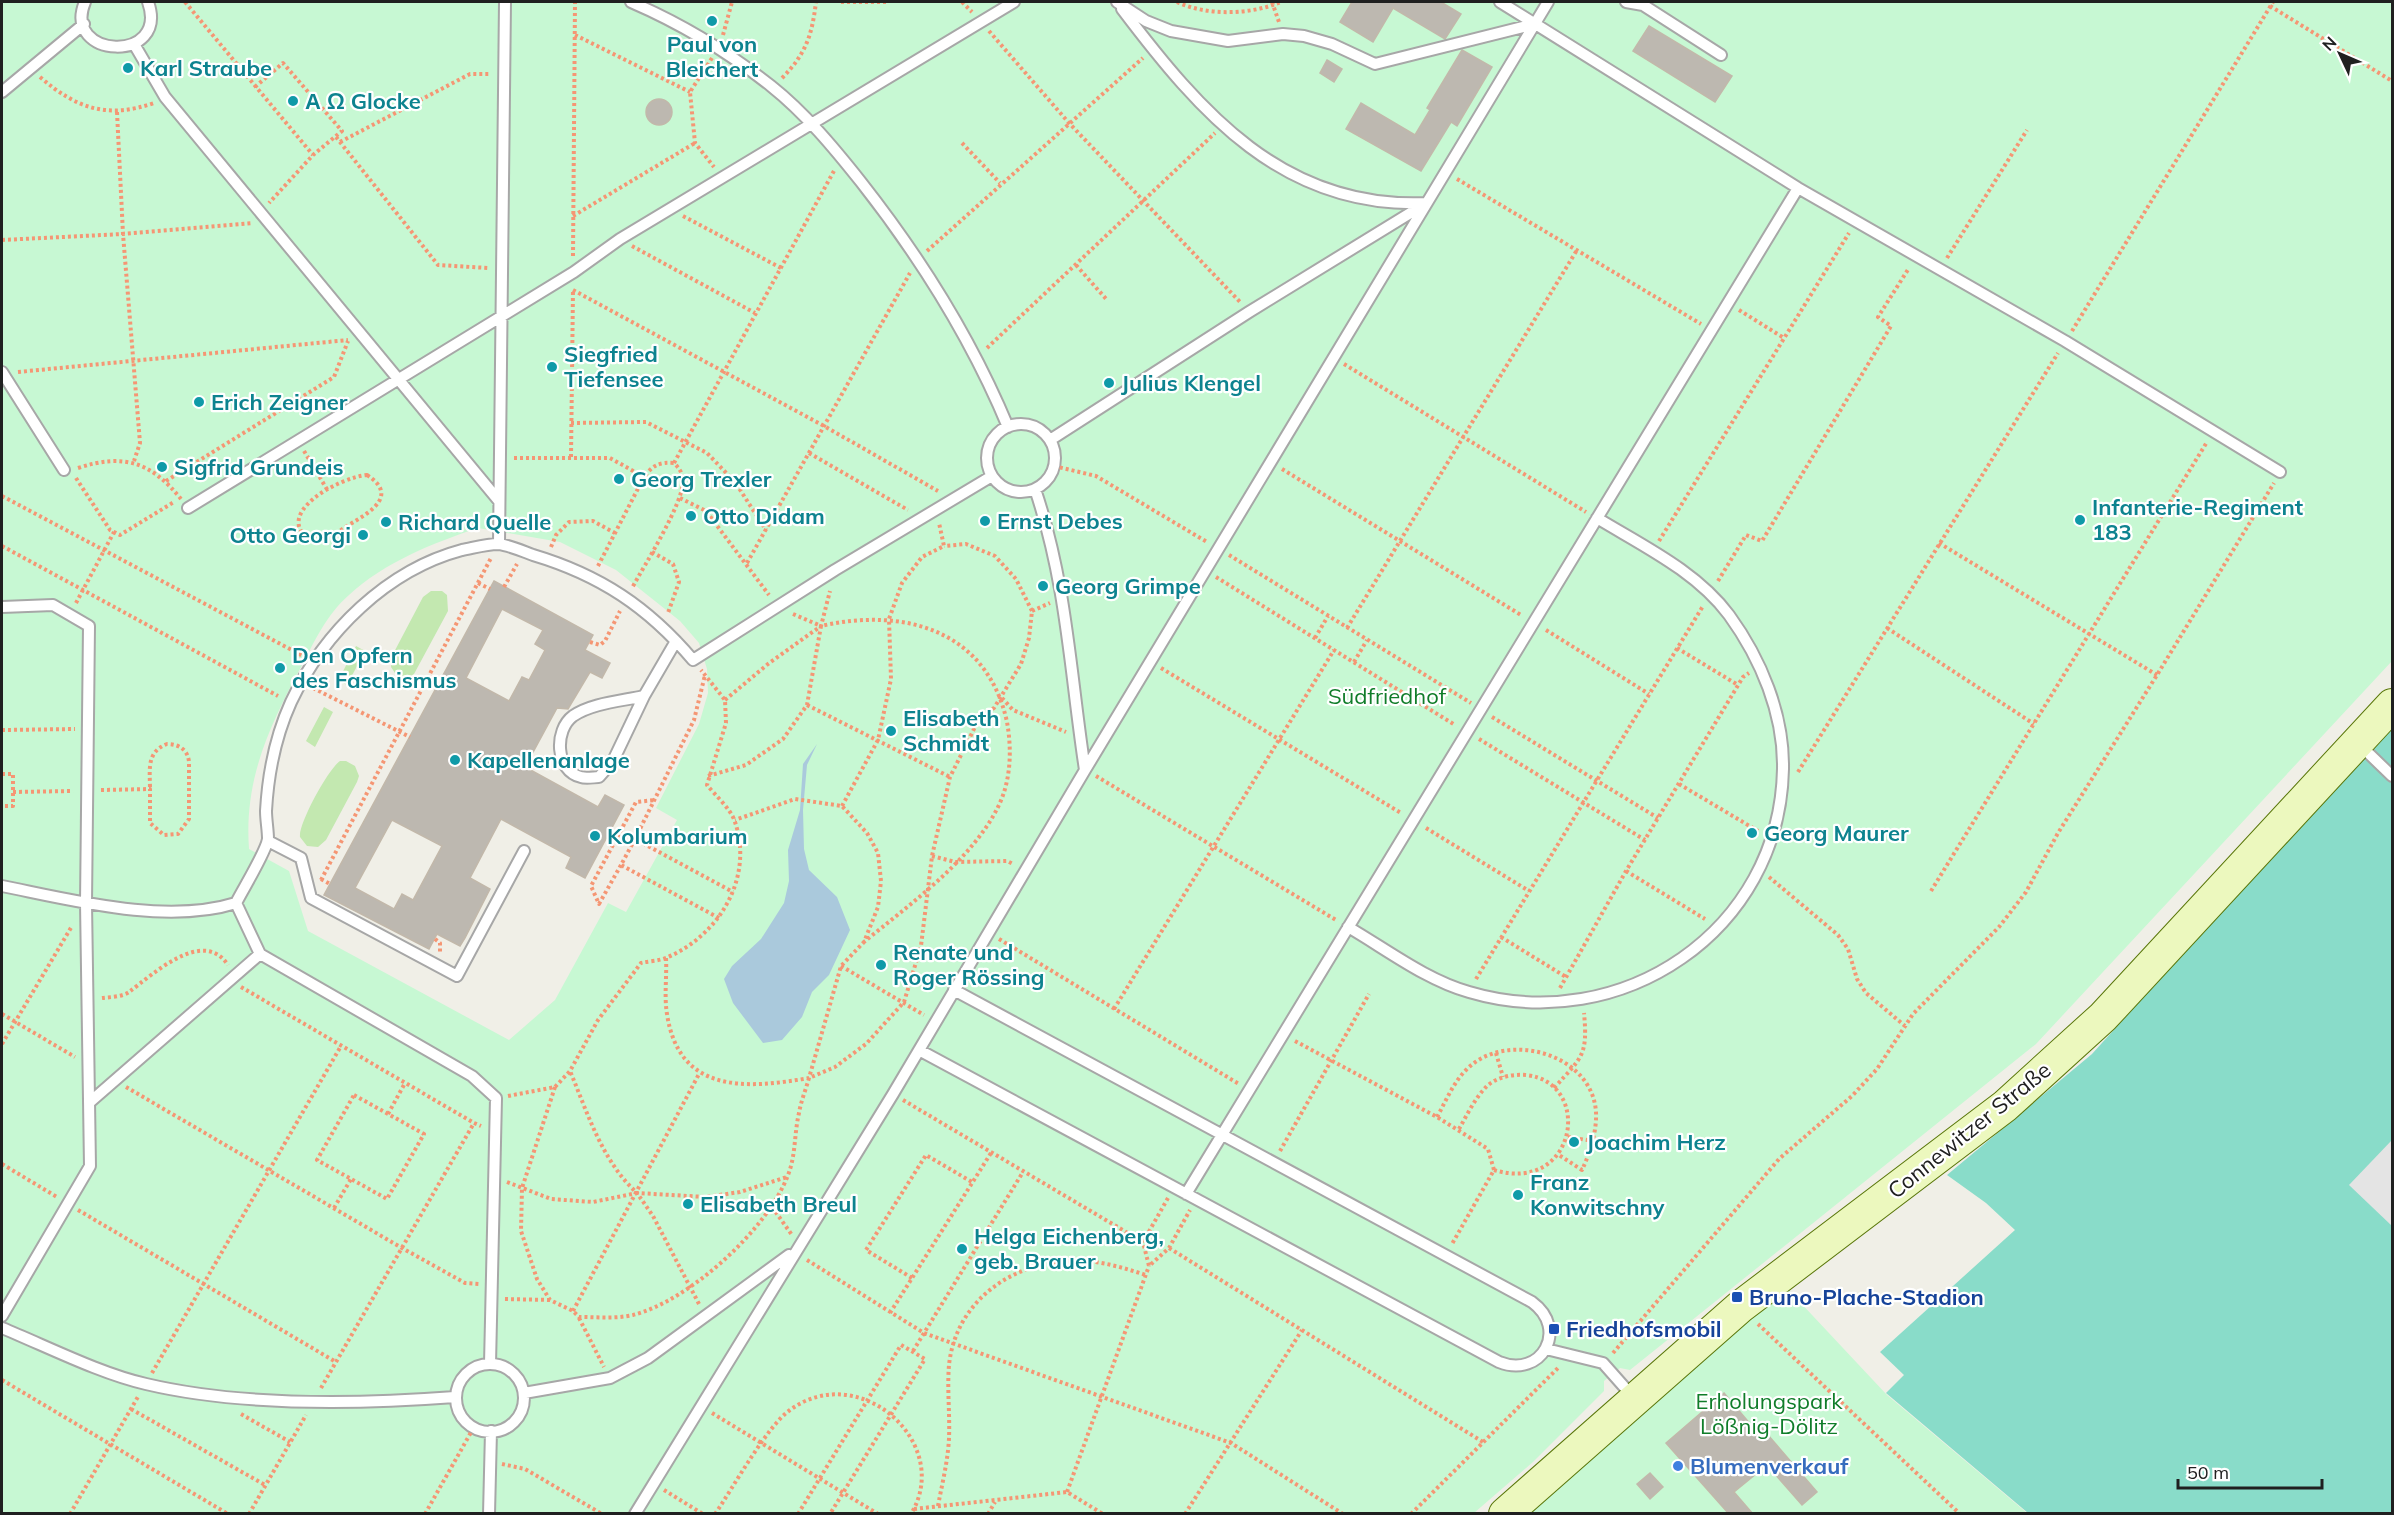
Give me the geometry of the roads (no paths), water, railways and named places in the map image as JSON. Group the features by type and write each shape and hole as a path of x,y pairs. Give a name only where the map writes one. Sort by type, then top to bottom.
{"street":[{"name":"Connewitzer Straße","path":"1505,1514 1740,1307 2006,1106 2103,1017 2392,705"}],"lane":[{"path":"86,2 84,24 93,39 100,44 117,48 134,44 146,31 150,22 148,2"},
{"path":"499,544 505,2"},
{"path":"631,2 676,22 773,87 841,157 917,260 977,357 1008,427"},
{"path":"188,508 574,272 620,239 1014,2"},
{"path":"1116,2 1146,21 1190,36 1228,41 1283,34 1304,36 1332,44 1375,64 1535,24"},
{"path":"1116,2 1153,50 1222,126 1287,170 1325,188 1369,202 1428,203"},
{"path":"1500,2 1798,188 2065,341 2280,472"},
{"path":"635,1514 919,1050 1548,2"},
{"path":"1626,2 1642,5 1722,56"},
{"path":"4,92 84,24"},
{"path":"134,44 165,96 499,501"},
{"path":"1186,1194 1798,188"},
{"path":"1050,440 1249,312 1428,203"},
{"path":"2,374 64,470"},
{"path":"1029,425 1044,433 1054,448 1054,466 1046,481 1035,489 1013,491 1005,488 992,476 987,458 988,450 997,434 1008,427 1029,425"},
{"path":"2,886 128,909 213,910 236,903 268,841 266,811 273,756 291,703 313,661 361,606 402,576 443,555 499,544 545,558 592,578 627,597 662,624 693,660 835,570 992,476"},
{"path":"1035,489 1056,559 1064,599 1085,770"},
{"path":"1348,927 1423,972 1468,992 1513,1001 1551,1004 1583,1001 1619,990 1660,973 1692,953 1718,927 1740,898 1759,866 1770,838 1779,803 1783,770 1781,736 1774,701 1759,666 1734,623 1711,594 1652,552 1597,518"},
{"path":"2,607 53,605 89,626 86,903 90,1102 90,1166 2,1316"},
{"path":"644,696 585,709 570,718 561,735 559,754 568,770 581,777 599,777 613,761 644,696 676,641"},
{"path":"2358,743 2392,776"},
{"path":"268,841 301,858 311,898 457,976 524,851"},
{"path":"236,903 260,954 472,1076 496,1098 490,1364"},
{"path":"90,1102 260,954"},
{"path":"919,1050 1499,1362 1516,1366 1525,1365 1533,1362 1546,1349 1550,1331 1549,1322 1539,1307 954,990"},
{"path":"524,1393 610,1378 648,1358 708,1317 797,1246"},
{"path":"2,1328 146,1384 230,1396 314,1401 455,1397"},
{"path":"1546,1349 1603,1363 1636,1400"},
{"path":"490,1364 507,1368 514,1373 524,1393 523,1406 515,1421 508,1427 491,1431 474,1427 461,1415 455,1397 466,1374 481,1365 490,1364"},
{"path":"489,1514 491,1431"}],"place":[{"name":"Paul von Bleichert","path":"712,21"},
{"name":"Karl Straube","path":"128,68"},
{"name":"Α Ω Glocke","path":"293,101"},
{"name":"Siegfried Tiefensee","path":"552,367"},
{"name":"Julius Klengel","path":"1109,383"},
{"name":"Erich Zeigner","path":"199,402"},
{"name":"Sigfrid Grundeis","path":"162,467"},
{"name":"Georg Trexler","path":"619,479"},
{"name":"Otto Didam","path":"691,516"},
{"name":"Infanterie-Regiment 183","path":"2080,520"},
{"name":"Ernst Debes","path":"985,521"},
{"name":"Richard Quelle","path":"386,522"},
{"name":"Otto Georgi","path":"363,535"},
{"name":"Georg Grimpe","path":"1043,586"},
{"name":"Den Opfern des Faschismus","path":"280,668"},
{"name":"Elisabeth Schmidt","path":"891,731"},
{"name":"Kapellenanlage","path":"455,760"},
{"name":"Georg Maurer","path":"1752,833"},
{"name":"Kolumbarium","path":"595,836"},
{"name":"Renate und Roger Rössing","path":"881,965"},
{"name":"Joachim Herz","path":"1574,1142"},
{"name":"Franz Konwitschny","path":"1518,1195"},
{"name":"Elisabeth Breul","path":"688,1204"},
{"name":"Helga Eichenberg, geb. Brauer","path":"962,1249"},
{"name":"Bruno-Plache-Stadion","path":"1737,1297"},
{"name":"Friedhofsmobil","path":"1554,1329"},
{"name":"Blumenverkauf","path":"1678,1466"}],"park label":[{"name":"Südfriedhof","path":"1387,696"},
{"name":"Erholungspark Lößnig-Dölitz","path":"1769,1414"}]}
